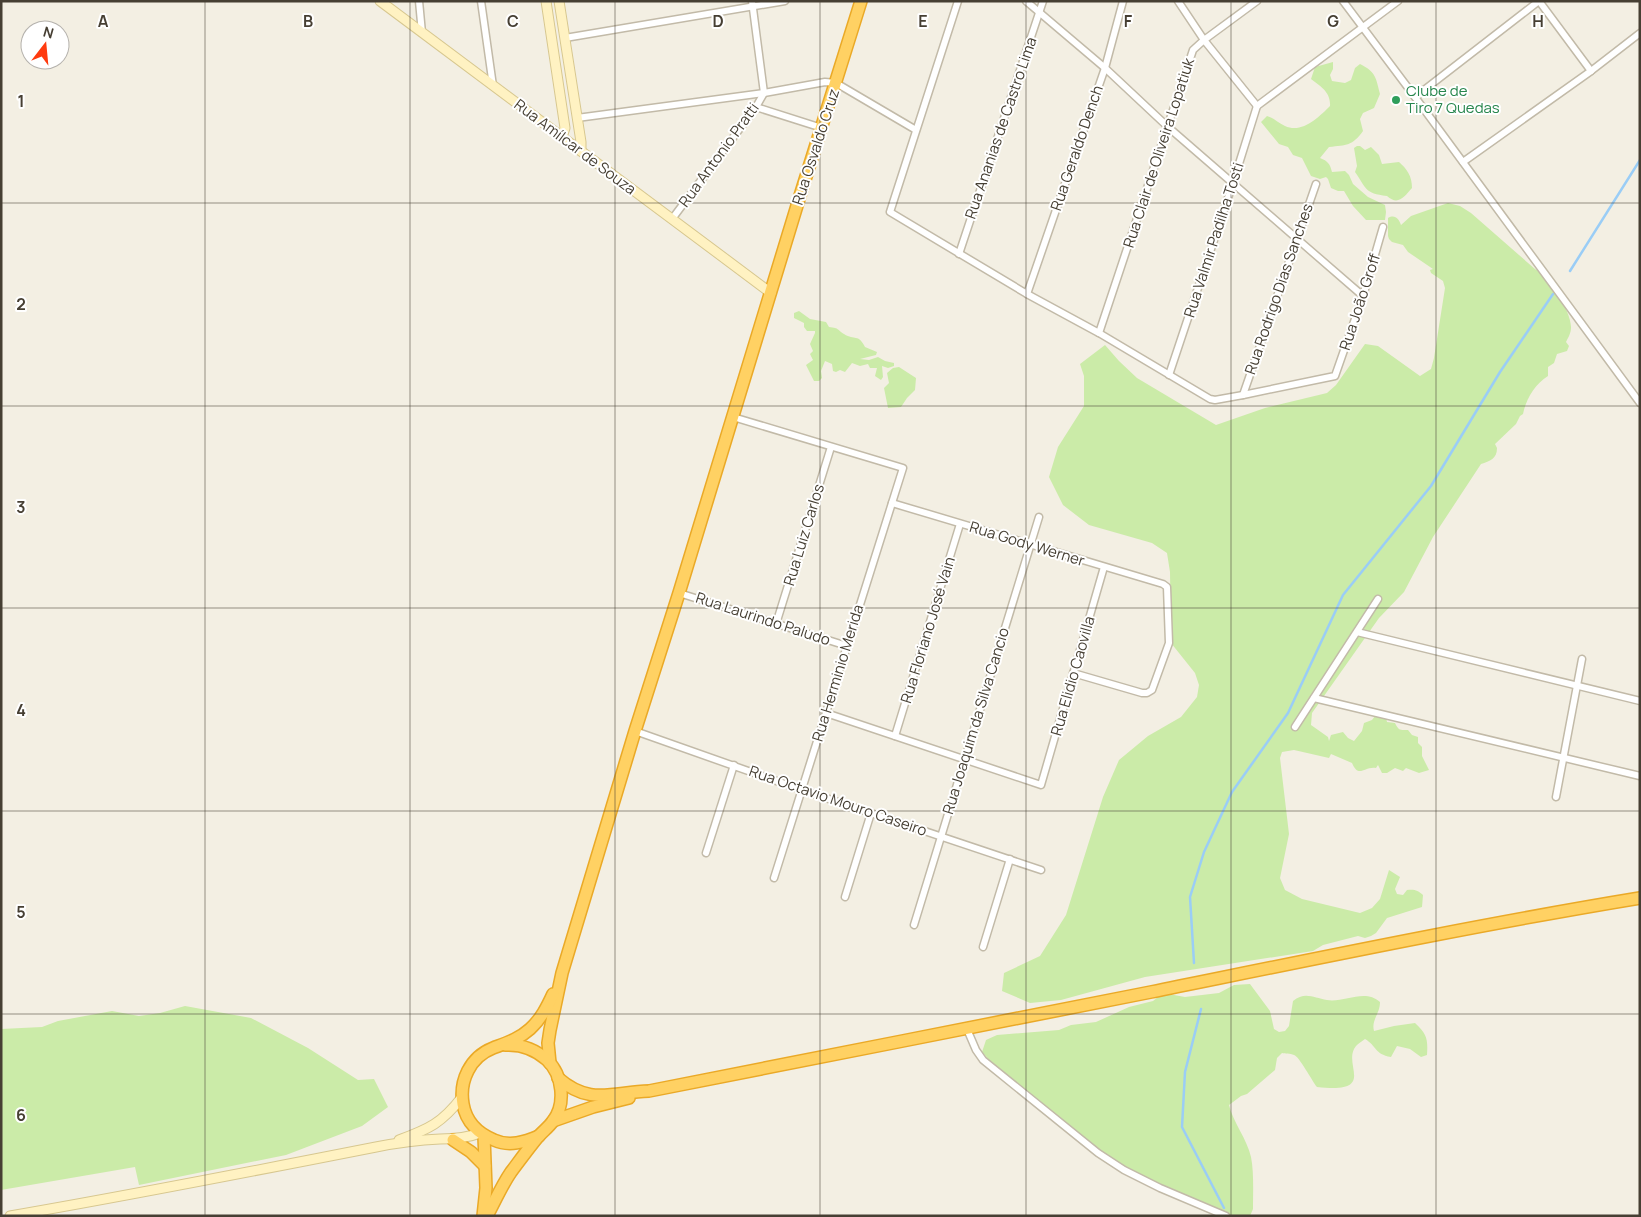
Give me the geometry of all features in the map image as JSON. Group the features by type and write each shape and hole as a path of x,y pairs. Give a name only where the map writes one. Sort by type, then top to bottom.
{"highway":[{"name":"Rua Osvaldo Cruz","path":"562,973 861,1"},
{"path":"558,1078 570,1088 601,1096 649,1090 967,1029 1528,917 1640,898"},
{"path":"539,1136 526,1142 511,1144 497,1142 482,1134 468,1119 464,1108 462,1087 469,1068 483,1053 520,1037 538,1021 562,973"},
{"path":"488,1216 510,1174 553,1121 560,1104 560,1086 550,1063 548,1051 550,1030 562,973"},
{"path":"502,1046 515,1045 528,1048 540,1054 550,1063"},
{"path":"553,1121 593,1107 634,1097 649,1090"},
{"path":"482,1134 486,1188 483,1216"},
{"path":"453,1140 471,1152 485,1166"}],"street":[{"name":"Rua Amílcar de Souza","path":"380,1 771,294"},
{"path":"419,1 422,33"},
{"path":"480,1 493,86"},
{"path":"546,1 565,128 562,137"},
{"path":"559,1 578,118 581,151"},
{"path":"565,38 752,4 785,1"},
{"path":"958,1 890,212 1027,294 1099,333 1210,399 1215,400 1244,395"},
{"path":"1026,1 1105,68 1168,127 1362,296"},
{"name":"Rua Ananias de Castro Lima","path":"959,254 1043,1"},
{"name":"Rua Geraldo Dench","path":"1027,294 1105,68 1123,1"},
{"path":"1178,1 1204,40 1257,106 1398,1"},
{"name":"Rua Clair de Oliveira Lopatiuk","path":"1099,333 1193,50 1258,1"},
{"path":"1342,1 1640,403"},
{"path":"1415,97 1539,1 1591,71"},
{"name":"Rua Antonio Pratti","path":"672,219 756,107 764,92 752,4"},
{"path":"1463,162 1591,71 1640,33"},
{"path":"578,118 825,82 836,83 916,130"},
{"name":"Rua Valmir Padilha Tosti","path":"1169,375 1257,106"},
{"path":"756,107 822,128"},
{"name":"Rua Rodrigo Dias Sanches","path":"1244,395 1316,184"},
{"name":"Rua João Groff","path":"1244,395 1336,376 1383,227"},
{"path":"733,417 831,446"},
{"name":"Rua Herminio Merida","path":"774,878 903,468 831,446"},
{"name":"Rua Luiz Carlos","path":"776,624 831,446"},
{"name":"Rua Gody Werner","path":"892,503 1163,584 1166,587 1169,643 1152,690 1142,693 1074,673"},
{"name":"Rua Joaquim da Silva Cancio","path":"914,925 1039,517"},
{"name":"Rua Floriano José Vain","path":"895,736 960,524"},
{"name":"Rua Elidio Caovilla","path":"964,760 1041,785 1104,567"},
{"name":"Rua Laurindo Paludo","path":"679,593 847,646"},
{"path":"1296,727 1378,599"},
{"path":"1357,632 1640,701"},
{"path":"1556,797 1582,659"},
{"path":"1314,698 1640,776"},
{"path":"826,713 964,760"},
{"name":"Rua Octavio Mouro Caseiro","path":"635,731 802,790 1041,870"},
{"path":"706,853 734,765"},
{"path":"845,897 871,813"},
{"path":"983,947 1010,859"},
{"path":"967,1029 976,1050 983,1060 1098,1153 1160,1188 1226,1216"},
{"path":"385,1145 432,1126 442,1119 462,1097"},
{"path":"10,1216 385,1145 440,1139 453,1140 482,1134"}],"green space":[{"path":"1333,62 1333,69 1330,75 1332,81 1345,83 1351,80 1355,68 1360,64 1374,76 1380,94 1374,108 1363,113 1360,119 1363,131 1356,140 1349,144 1329,147 1320,158 1328,163 1332,172 1345,171 1353,184 1368,197 1385,205 1385,220 1366,220 1353,206 1344,191 1331,188 1326,177 1320,179 1311,176 1302,158 1293,155 1288,147 1279,144 1261,122 1267,116 1285,126 1298,128 1310,123 1321,115 1330,106 1329,97 1311,79 1315,67"},
{"path":"1357,146 1365,150 1371,147 1379,155 1382,164 1399,162 1408,173 1412,188 1398,200 1370,192 1355,172 1357,166 1354,148"},
{"path":"1448,203 1460,206 1471,213 1546,278 1568,313 1571,328 1566,342 1569,346 1567,351 1557,354 1554,363 1548,367 1548,376 1539,383 1529,397 1523,414 1516,424 1495,444 1497,452 1494,457 1490,461 1481,464 1433,537 1404,592 1379,618 1312,713 1311,725 1328,737 1329,741 1331,735 1343,732 1354,741 1362,731 1364,723 1372,720 1375,716 1386,717 1387,722 1395,723 1400,729 1408,730 1412,735 1418,737 1418,743 1422,747 1422,756 1429,770 1419,773 1406,768 1403,771 1395,768 1387,773 1382,773 1378,765 1376,768 1360,771 1352,763 1331,754 1329,758 1294,750 1282,752 1280,758 1289,834 1280,878 1285,890 1302,899 1360,913 1372,908 1380,899 1389,870 1400,877 1395,889 1397,894 1403,895 1407,890 1418,891 1423,895 1422,907 1387,918 1376,933 1371,936 1365,938 1358,936 1323,945 1313,951 1145,977 1061,1000 1030,1003 1002,991 1004,973 1040,956 1066,915 1103,797 1119,760 1148,736 1181,717 1197,697 1199,685 1195,673 1171,643 1170,572 1167,553 1152,543 1089,525 1063,505 1049,477 1058,447 1084,406 1084,376 1080,364 1105,345 1137,378 1216,425 1265,408 1327,393 1336,385 1365,344 1378,346 1420,376 1431,369 1445,288 1443,281 1431,273 1430,270 1433,269 1408,252 1403,245 1392,242 1389,239 1388,218 1396,218 1401,225 1411,216"},
{"path":"799,311 810,319 826,322 829,327 860,340 865,347 877,352 876,355 860,359 869,360 878,357 894,363 894,366 888,368 882,366 883,377 881,380 875,376 877,368 870,368 868,364 860,366 852,363 845,372 840,370 836,372 833,371 832,364 825,361 821,371 822,378 819,381 814,381 806,365 813,360 810,354 813,351 810,344 815,331 807,331 804,323 794,318 794,313"},
{"path":"899,367 916,378 915,390 901,407 888,408 884,388 889,383 887,373 893,368"},
{"path":"1250,984 1270,1011 1274,1029 1279,1032 1285,1031 1289,1026 1293,1001 1297,998 1310,996 1334,1000 1368,996 1380,1002 1373,1027 1374,1031 1415,1023 1422,1030 1427,1041 1427,1055 1421,1057 1410,1049 1397,1046 1391,1057 1385,1056 1365,1039 1356,1046 1353,1053 1353,1082 1347,1086 1336,1088 1317,1087 1296,1056 1282,1053 1277,1058 1275,1070 1247,1094 1229,1105 1251,1157 1253,1209 1250,1216 1231,1216 1213,1209 1140,1176 1108,1157 1019,1088 999,1071 982,1052 986,1040 997,1035 1059,1030 1071,1025 1096,1022 1129,1007 1153,1001 1163,993 1185,997 1219,993 1234,985"},
{"path":"185,1006 251,1018 308,1048 358,1080 374,1079 388,1107 362,1126 286,1155 139,1185 135,1167 1,1190 1,1029 42,1027 58,1021 112,1011 139,1016 160,1013"}],"waterway":[{"path":"1570,271 1640,160"},
{"path":"1194,963 1190,897 1204,852 1232,792 1288,713 1343,595 1431,486 1500,372 1553,294"},
{"path":"1201,1009 1185,1072 1182,1127 1224,1208"}],"place":[{"name":"Clube de Tiro 7 Quedas","path":"1396,100"}]}
